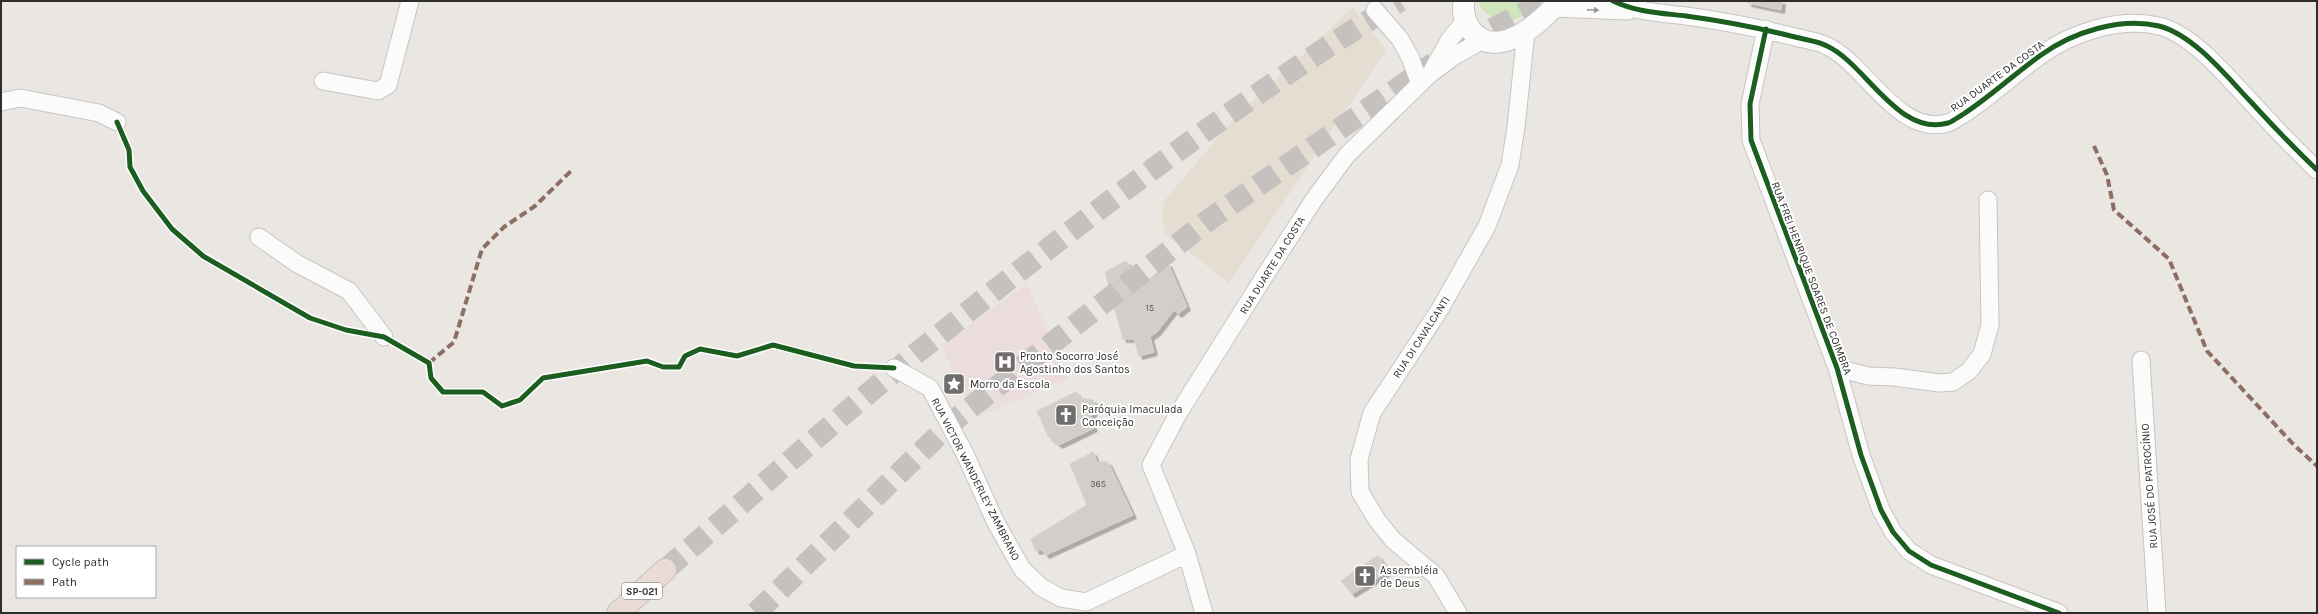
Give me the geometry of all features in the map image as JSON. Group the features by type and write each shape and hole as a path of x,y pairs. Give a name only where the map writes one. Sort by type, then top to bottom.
{"highway":[{"name":"SP-021","path":"618,613 665,570"}],"street":[{"path":"323,81 378,91 388,86 410,1"},
{"name":"RUA DUARTE DA COSTA","path":"1613,1 1624,7 1766,29 1826,45 1846,57 1892,105 1910,118 1929,124 1948,123 1970,109 2043,54 2071,39 2102,28 2134,24 2160,27 2183,38 2210,59 2317,170"},
{"path":"1465,11 1473,32 1483,40 1495,43 1526,32 1539,23 1556,5"},
{"name":"RUA DUARTE DA COSTA","path":"1556,5 1646,11"},
{"path":"1376,10 1400,39 1425,79"},
{"name":"RUA DUARTE DA COSTA","path":"1425,79 1450,39 1465,11"},
{"name":"RUA FREI HENRIQUE SOARES DE COIMBRA","path":"1766,29 1750,104 1750,140 1838,368 1860,455 1881,510 1893,532 1909,551 1931,565 2059,613"},
{"name":"RUA DI CAVALCANTI","path":"1458,613 1436,576 1393,540 1377,520 1360,492 1359,459 1372,413 1440,309 1487,226 1510,165 1516,127 1526,32"},
{"name":"RUA DUARTE DA COSTA","path":"1187,554 1151,465 1178,414 1315,198 1347,155 1425,79 1456,55 1483,40"},
{"path":"1,102 20,98 99,113 117,122"},
{"path":"1838,368 1868,376 1894,377 1940,383 1953,382 1969,371 1982,354 1990,325 1988,200"},
{"path":"259,237 296,263 349,291 384,337"},
{"name":"RUA JOSÉ DO PATROCÍNIO","path":"2141,360 2157,613"},
{"name":"RUA VICTOR WANDERLEY ZAMBRANO","path":"894,368 930,388 965,454 999,528 1022,569 1041,587 1061,598 1086,602 1187,554"},
{"path":"1187,554 1204,613"}],"shaded area":[{"path":"1353,7 1386,50 1229,283 1166,234 1161,216 1165,200 1229,124"},
{"name":"Pronto Socorro José Agostinho dos Santos","path":"1027,284 1068,379 984,414 967,400 941,345"}],"green space":[{"path":"1478,1 1541,1 1526,14 1508,20 1499,20 1491,17 1484,11"}],"building":[{"path":"1748,1 1782,1 1781,10 1748,3"},
{"path":"1126,261 1141,286 1168,263 1187,307 1178,314 1174,310 1157,332 1150,337 1154,352 1139,356 1134,339 1123,339 1105,272"},
{"name":"Paróquia Imaculada Conceição","path":"1076,392 1080,398 1093,400 1096,407 1090,419 1094,428 1059,445 1048,436 1037,411"},
{"path":"1093,452 1097,462 1108,462 1133,515 1046,555 1042,550 1036,551 1031,539 1087,505 1070,464"},
{"name":"Assembléia de Deus","path":"1378,555 1389,571 1352,594 1341,581"}],"tunnel":[{"path":"665,570 882,382 1031,262 1212,126 1336,41 1400,1"},
{"path":"1463,44 1547,1"},
{"path":"756,613 952,422 1210,219 1434,63"}],"marked path":[{"path":"2094,146 2107,175 2114,210 2169,259 2207,351 2294,445 2317,466"},
{"path":"429,363 454,342 482,249 504,227 535,206 572,170"}],"cycle path":[{"path":"1613,1 1640,10 1741,25 1823,44 1841,55 1898,110 1913,119 1930,124 1948,123 1953,121 1982,101 2041,55 2082,33 2113,25 2144,24 2159,26 2185,38 2197,47 2221,69 2283,136 2317,170"},
{"path":"1766,29 1750,104 1751,140 1837,368 1861,455 1881,510 1893,532 1909,551 1931,565 2059,613"},
{"path":"117,122 129,150 130,167 143,191 172,229 203,256 310,318 346,330 384,337 429,363 431,378 443,392 483,392 502,406 520,400 543,378 647,361 663,367 679,367 685,356 700,349 737,356 773,345 854,366 894,368"}],"place":[{"name":"Pronto Socorro José Agostinho dos Santos","path":"1005,362"},
{"name":"Morro da Escola","path":"954,384"},
{"name":"Paróquia Imaculada Conceição","path":"1066,415"},
{"name":"Assembléia de Deus","path":"1365,576"}]}
